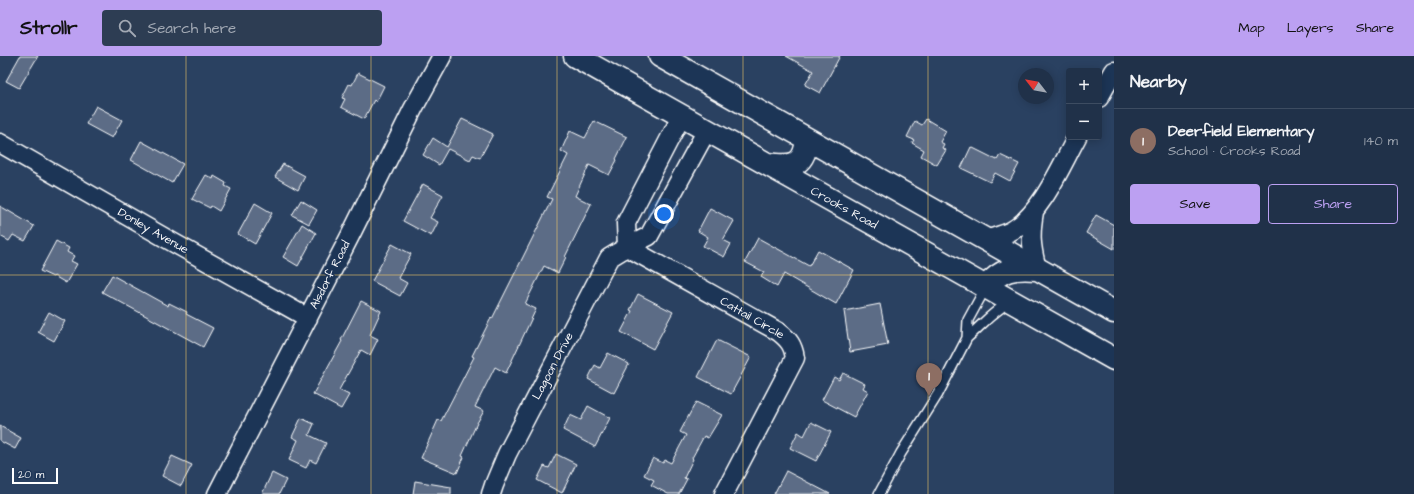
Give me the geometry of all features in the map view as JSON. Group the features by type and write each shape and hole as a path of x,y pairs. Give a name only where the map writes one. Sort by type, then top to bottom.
{"main road":[{"name":"Crooks Road","path":"575,56 1114,359"},
{"path":"660,56 1114,312"},
{"path":"765,164 785,167 795,163 802,158 806,149 807,140"},
{"path":"986,287 994,278 1010,269 1022,267 1037,269"}],"street":[{"name":"Alsdorf Road","path":"217,494 308,318 413,109 442,56"},
{"path":"1102,93 1114,71"},
{"path":"627,247 626,223 682,115"},
{"name":"Lagoon Drive","path":"491,494 507,454 609,258 648,236 707,130"},
{"path":"985,240 1012,231 1034,212 1075,140"},
{"name":"Donley Avenue","path":"0,143 308,318"},
{"path":"1034,212 1030,230 1037,269"},
{"name":"Cattail Circle","path":"627,247 779,332 792,344 794,358 724,494"}],"lane":[{"path":"967,338 968,320 974,306 986,287"},
{"path":"879,494 901,453 938,394 967,338 1001,307 1011,302"}],"building":[{"path":"20,56 38,56 19,88 6,81"},
{"path":"786,56 840,56 820,93 805,85 813,71"},
{"path":"358,73 384,86 376,102 374,100 364,119 341,107 345,99 342,98 349,84 352,85"},
{"path":"96,106 122,120 112,138 86,124"},
{"path":"462,119 493,134 480,158 473,155 470,160 448,149 439,165 423,155 433,138 447,147"},
{"path":"926,119 946,131 940,142 944,144 942,148 946,150 937,165 921,156 924,150 912,143 914,140 907,137 915,121 922,125"},
{"path":"594,121 627,137 609,175 589,165 575,196 591,204 558,273 544,266 525,304 536,309 506,373 495,367 475,407 484,411 462,456 464,457 457,473 421,458 438,420 441,421 474,357 472,356 491,318 492,319 552,199 547,197 568,155 561,151 570,131 585,138"},
{"path":"141,141 183,164 172,183 131,160"},
{"path":"971,147 997,160 1000,155 1019,164 1010,181 995,173 990,182 961,168"},
{"path":"283,164 305,176 298,190 275,177"},
{"path":"206,175 213,179 214,176 226,183 225,186 231,189 219,211 211,206 210,208 192,199"},
{"path":"423,184 443,195 430,218 438,222 431,236 403,221"},
{"path":"301,200 317,210 309,224 292,215"},
{"path":"255,203 272,213 255,244 238,234"},
{"path":"0,206 34,226 25,241 13,235 9,241 0,236"},
{"path":"710,208 734,221 723,240 731,244 724,257 703,246 708,237 698,231"},
{"path":"1096,215 1114,225 1114,249 1086,233"},
{"path":"302,224 316,233 298,266 283,257"},
{"path":"758,238 809,266 818,250 854,270 836,304 784,274 777,287 761,277 764,272 745,262"},
{"path":"56,241 69,248 67,252 74,256 71,261 77,264 66,283 54,276 53,277 40,271"},
{"path":"392,244 411,254 398,278 407,283 400,296 372,281"},
{"path":"112,275 168,306 169,303 187,312 186,314 213,328 203,347 102,292"},
{"path":"638,294 673,312 653,349 621,332 632,311 630,310"},
{"path":"361,301 381,311 370,335 378,339 370,355 361,350 339,390 349,395 341,409 313,394 342,341 341,340"},
{"path":"880,304 888,345 850,352 844,311"},
{"path":"49,312 65,321 54,341 38,332"},
{"path":"717,340 751,357 731,394 698,377"},
{"path":"608,353 629,364 614,393 588,379 595,365 600,368"},
{"path":"843,373 865,384 863,388 868,391 854,417 822,400 834,377 839,380"},
{"path":"696,402 722,415 708,438 704,436 692,458 693,459 684,478 687,479 679,494 668,494 651,485 654,480 644,475 653,458 663,463 665,460 671,463 686,435 680,432"},
{"path":"588,406 610,418 595,447 563,430 570,415 581,420"},
{"path":"301,418 314,424 309,435 326,443 316,463 310,460 306,468 289,460 298,440 292,437"},
{"path":"811,422 831,432 816,461 790,448 798,432 804,436"},
{"path":"0,426 21,438 15,449 0,441"},
{"path":"556,454 576,464 562,493 537,480 544,466 549,468"},
{"path":"172,456 192,465 181,486 162,476"},
{"path":"786,471 830,494 774,494"},
{"path":"272,473 286,480 279,494 262,494"},
{"path":"415,481 451,487 451,494 413,494"}],"place":[{"name":"Deerfield Elementary","path":"929,396"}]}
